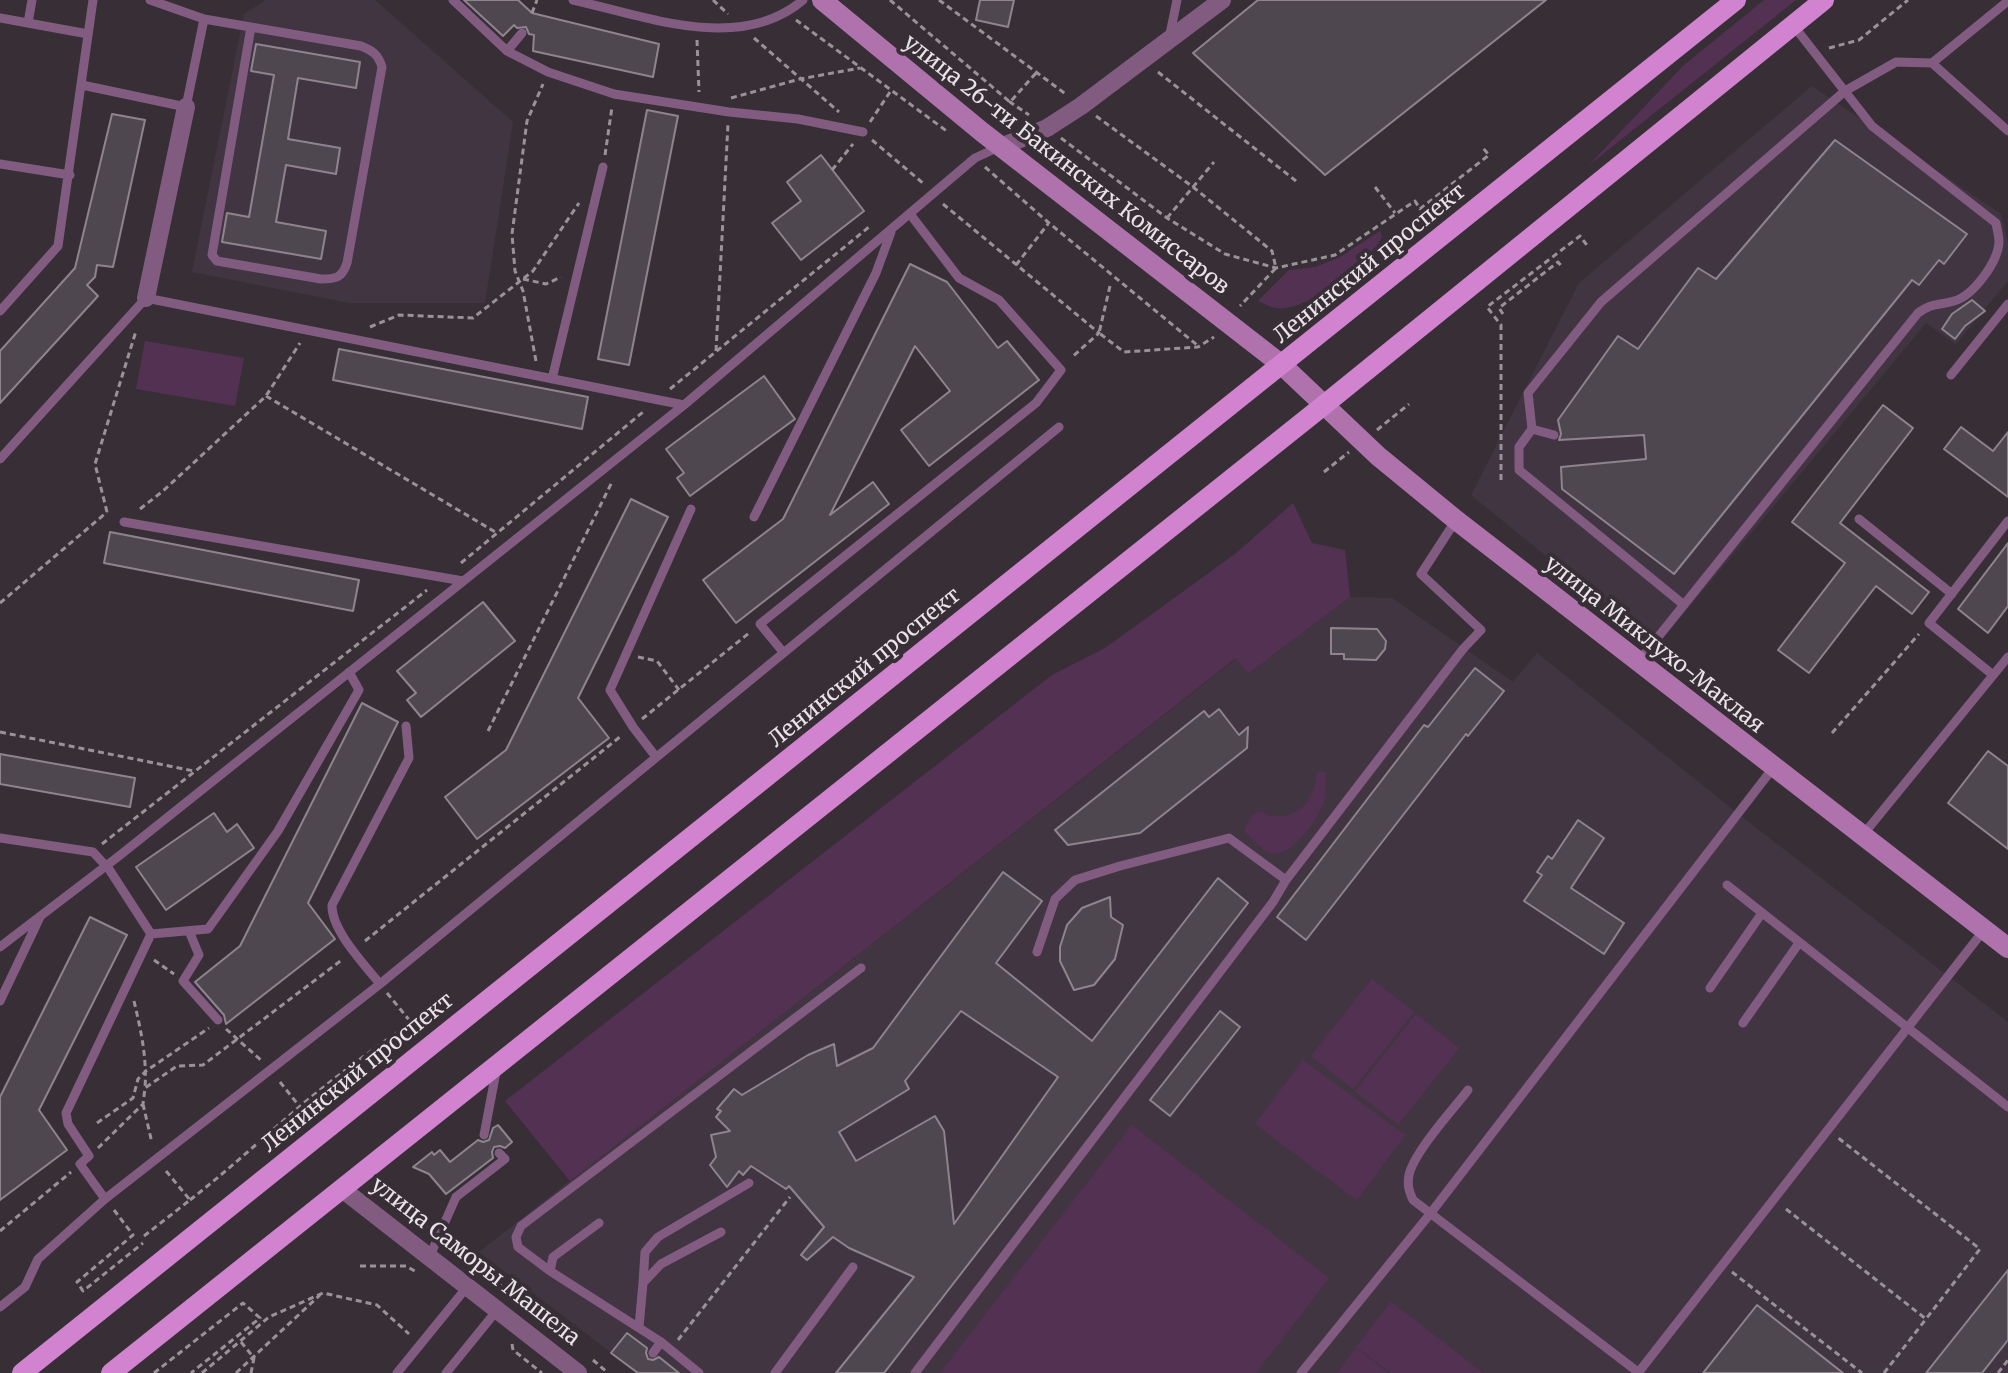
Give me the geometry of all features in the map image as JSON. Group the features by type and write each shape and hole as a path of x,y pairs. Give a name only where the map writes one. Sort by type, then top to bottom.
{"main road":[{"name":"улица 26-ти Бакинских Комиссаров","path":"822,0 982,132 1282,365"},
{"name":"Ленинский проспект","path":"22,1373 1736,0"},
{"path":"111,1373 1324,405 1824,0"},
{"name":"улица Миклухо-Маклая","path":"1282,365 1378,456 1456,520 2008,948"}],"street":[{"path":"1003,146 1047,128 1081,106 1222,0"},
{"path":"146,298 186,107"},
{"name":"улица Саморы Машела","path":"342,1189 578,1373"}],"lane":[{"path":"28,23 32,0"},
{"path":"0,311 58,246 93,0"},
{"path":"150,0 204,19 251,27 361,46 373,51 379,58 382,67 347,263 344,273 336,279 217,261 212,255 251,27"},
{"path":"453,0 507,51 548,72 614,94 798,119 863,132"},
{"path":"573,0 697,27 743,27 787,13 803,0"},
{"path":"1169,42 1177,0"},
{"path":"1932,63 2008,1"},
{"path":"0,18 88,34"},
{"path":"82,85 186,107 204,19"},
{"path":"1638,662 1918,313 1931,304 1954,301 1967,295 1997,253 1999,240 1996,223 1872,126 1793,24"},
{"path":"507,51 522,33"},
{"path":"1684,605 1519,470 1519,447 1532,429 1528,393 1601,302 1845,91 1896,62 1932,63 2008,131"},
{"path":"0,947 684,405 975,158 1003,146"},
{"path":"0,164 70,175"},
{"path":"552,379 603,167"},
{"path":"783,652 760,624 1036,403 1061,370 999,300 959,278 910,214"},
{"path":"754,517 876,273 891,230"},
{"path":"0,459 146,298 684,405"},
{"path":"1951,375 2008,304"},
{"path":"0,1307 25,1287 38,1259 105,1199 380,984 1059,427"},
{"path":"1532,429 1554,435"},
{"path":"656,757 610,690 691,509"},
{"path":"128,519 463,581"},
{"path":"1859,519 1952,594"},
{"path":"915,1373 1254,928 1286,880 1463,649 1481,630 1421,574 1456,520"},
{"path":"1993,675 1929,623 2008,521"},
{"path":"1862,836 2008,657"},
{"path":"151,934 208,929 278,831 359,690 349,672"},
{"path":"380,984 331,915 332,905 409,758 406,726"},
{"path":"1301,1373 1430,1214 1773,768"},
{"path":"0,838 93,852 106,866 151,934"},
{"path":"1037,952 1055,899 1075,880 1120,866 1229,838 1286,880"},
{"path":"1727,885 2008,1107"},
{"path":"1710,988 1762,913"},
{"path":"0,1001 41,916"},
{"path":"1468,1090 1416,1158 1409,1172 1408,1186 1413,1200 1638,1373 1984,930"},
{"path":"189,931 199,955 183,981 218,1020"},
{"path":"105,1199 80,1164 89,1156 68,1124 66,1113 151,934"},
{"path":"1743,1023 1799,943"},
{"path":"699,1373 661,1342 550,1271 518,1247 516,1237 521,1226 861,968"},
{"path":"484,1135 496,1066"},
{"path":"429,1258 456,1197 505,1159 499,1153"},
{"path":"639,1327 645,1252 658,1237 749,1183"},
{"path":"550,1271 553,1257 599,1223"},
{"path":"643,1283 661,1264 721,1232"},
{"path":"775,1373 853,1267"},
{"path":"397,1373 467,1287"},
{"path":"446,1373 498,1309"},
{"path":"653,1353 661,1342"}],"path":[{"path":"532,13 537,0"},
{"path":"890,0 1010,102 1167,218 1225,254 1276,268 1335,255 1415,201 1420,209 1489,155 1483,148"},
{"path":"939,0 1193,187 1272,251 1276,268"},
{"path":"1814,52 1859,40 1908,0"},
{"path":"787,13 967,146 975,158 1049,223 1198,347"},
{"path":"697,27 699,106 800,79 860,68"},
{"path":"1153,67 1296,181"},
{"path":"539,376 522,281 515,271 514,220 527,121 548,72"},
{"path":"982,132 1037,72"},
{"path":"603,167 614,94"},
{"path":"716,351 729,112"},
{"path":"1167,218 1214,162"},
{"path":"1375,187 1395,213"},
{"path":"344,338 399,315 473,318 533,271 586,193"},
{"path":"658,400 875,222"},
{"path":"1016,265 1049,223"},
{"path":"1501,480 1501,325 1487,307 1580,236 1589,248"},
{"path":"1503,314 1499,308 1558,262 1563,268"},
{"path":"522,281 546,284 579,268"},
{"path":"1110,286 1099,333 1124,352 1198,347 1212,340 1276,268"},
{"path":"0,603 107,512 95,464 137,328"},
{"path":"128,519 266,396 308,331"},
{"path":"266,396 497,533"},
{"path":"93,852 443,577 649,407 644,417"},
{"path":"488,731 613,479"},
{"path":"1832,733 1929,623"},
{"path":"633,727 760,624"},
{"path":"627,654 657,661 679,690"},
{"path":"0,732 194,771"},
{"path":"143,952 183,981"},
{"path":"129,983 144,1043 145,1088"},
{"path":"380,984 411,1023"},
{"path":"190,1200 300,1107 442,1001"},
{"path":"97,1123 133,1098 138,1079 146,1071 218,1020"},
{"path":"1827,1130 1980,1249 1884,1373"},
{"path":"0,1231 80,1164"},
{"path":"384,1193 560,1334"},
{"path":"670,1349 790,1197"},
{"path":"105,1199 133,1235 77,1282 83,1291 143,1243"},
{"path":"1773,1199 1926,1319"},
{"path":"144,1236 176,1212"},
{"path":"1722,1264 1862,1373"},
{"path":"202,1373 269,1317 323,1293 377,1305 420,1345"},
{"path":"236,1373 323,1293"},
{"path":"154,1373 243,1303 260,1318 191,1373"},
{"path":"249,1327 253,1332"},
{"path":"241,1342 254,1358"},
{"path":"584,1353 608,1373"},
{"path":"251,1373 254,1358"},
{"path":"1998,1373 2008,1360"}],"shaded area":[{"path":"266,0 375,0 513,122 485,303 350,303 192,272 244,14"},
{"path":"1764,0 1796,0 1588,166 1683,66"},
{"path":"1812,86 2001,214 2008,243 2008,281 1956,344 1926,323 1657,646 1471,495 1579,283"},
{"path":"1380,231 1382,236 1365,259 1320,295 1289,307 1276,308 1258,301 1289,270 1315,267 1340,257"},
{"path":"145,341 244,358 235,406 136,389"},
{"path":"1293,503 1312,543 1345,550 1350,597 1248,674 1236,658 570,1181 505,1101 1052,675 1105,648 1235,554"},
{"path":"1350,597 1392,598 1513,682 1537,653 1746,820 2008,1022 2008,1373 638,1373 479,1252 1237,658 1248,674"},
{"path":"1317,772 1325,772 1325,796 1309,828 1294,845 1278,854 1263,849 1245,832 1249,820 1259,812 1282,816 1299,810 1310,798"},
{"path":"1372,979 1414,1012 1353,1089 1311,1056"},
{"path":"1416,1014 1459,1048 1398,1125 1355,1091"},
{"path":"1303,1060 1405,1135 1357,1200 1255,1124"},
{"path":"1132,1125 1329,1278 1256,1373 940,1373"},
{"path":"1391,1302 1482,1372 1391,1373 1356,1347"},
{"path":"1356,1348 1388,1373 1337,1373"}],"building":[{"path":"464,0 518,0 532,13 659,44 653,77 533,51 534,35 529,34 526,27 517,28 514,25 503,36"},
{"path":"980,0 1014,0 1008,27 976,20"},
{"path":"1258,0 1546,0 1325,175 1193,53"},
{"path":"256,44 360,62 356,88 298,78 288,139 340,148 336,174 286,165 276,222 326,231 321,259 222,242 227,213 249,217 274,75 251,71"},
{"path":"647,110 678,116 629,365 598,359"},
{"path":"112,114 145,120 113,267 97,265 95,277 87,285 98,296 0,403 0,351 75,268"},
{"path":"1835,140 1967,234 1944,264 1939,260 1919,285 1912,280 1674,574 1562,489 1561,467 1646,459 1644,435 1559,440 1558,420 1618,336 1638,349 1698,268 1716,279"},
{"path":"821,155 864,211 801,260 772,223 801,201 787,182"},
{"path":"910,264 947,282 998,348 1007,341 1039,380 929,466 901,430 950,391 915,346 830,515 873,482 889,504 736,623 703,580 783,519"},
{"path":"1972,300 1985,311 1965,326 1955,339 1942,329 1952,314"},
{"path":"339,349 588,397 582,429 333,380"},
{"path":"764,376 795,419 690,496 677,478 684,473 666,449"},
{"path":"1883,405 1913,428 1840,523 1929,592 1912,614 1876,586 1809,673 1778,650 1845,563 1792,522"},
{"path":"1961,427 1993,451 2008,432 2008,497 1944,449"},
{"path":"631,499 668,517 578,698 609,738 477,839 445,797 506,750"},
{"path":"110,532 359,580 353,611 104,563"},
{"path":"2008,543 2008,606 1988,633 1958,609"},
{"path":"483,602 515,641 421,717 407,700 416,693 397,671"},
{"path":"1331,628 1377,629 1386,641 1385,649 1376,660 1344,659 1344,654 1331,654"},
{"path":"1475,668 1504,691 1468,736 1466,734 1306,940 1277,917 1424,725 1428,727"},
{"path":"362,703 398,722 308,903 335,939 226,1024 224,1015 195,982 240,946"},
{"path":"1219,709 1239,735 1248,727 1247,748 1140,833 1068,845 1055,830 1204,711 1209,717"},
{"path":"1988,751 2008,766 2008,849 1948,803"},
{"path":"0,754 135,778 130,807 0,784"},
{"path":"214,813 227,832 237,824 254,848 166,910 136,867"},
{"path":"1578,820 1604,838 1571,888 1624,923 1604,954 1524,901 1542,875 1537,872 1548,856 1552,859"},
{"path":"1003,872 1042,901 996,963 1092,1041 1218,878 1248,903 884,1373 836,1373 914,1277 849,1248 833,1237 807,1260 801,1255 824,1227 789,1186 786,1189 751,1166 743,1175 739,1171 727,1187 710,1165 716,1157 711,1135 730,1131 716,1117 721,1111 717,1109 734,1089 742,1095 808,1055 834,1044 837,1066 873,1048","holes":["961,1011 1058,1077 954,1224 944,1131 935,1116 856,1161 839,1132 909,1089 905,1081"]},
{"path":"1110,897 1111,917 1123,925 1115,959 1094,985 1074,990 1060,961 1060,947 1067,925 1082,908"},
{"path":"90,917 127,935 39,1110 67,1150 0,1200 0,1097"},
{"path":"1220,1011 1240,1027 1170,1116 1150,1100"},
{"path":"498,1125 512,1142 505,1148 494,1147 493,1158 446,1194 429,1174 413,1167 432,1152 434,1155 440,1150 450,1162 478,1140 489,1140 493,1128"},
{"path":"2008,1270 2008,1340 1982,1373 1926,1373"},
{"path":"1757,1305 1843,1373 1703,1373"},
{"path":"627,1333 647,1348 648,1359 659,1357 679,1373 638,1373 611,1353"}]}
